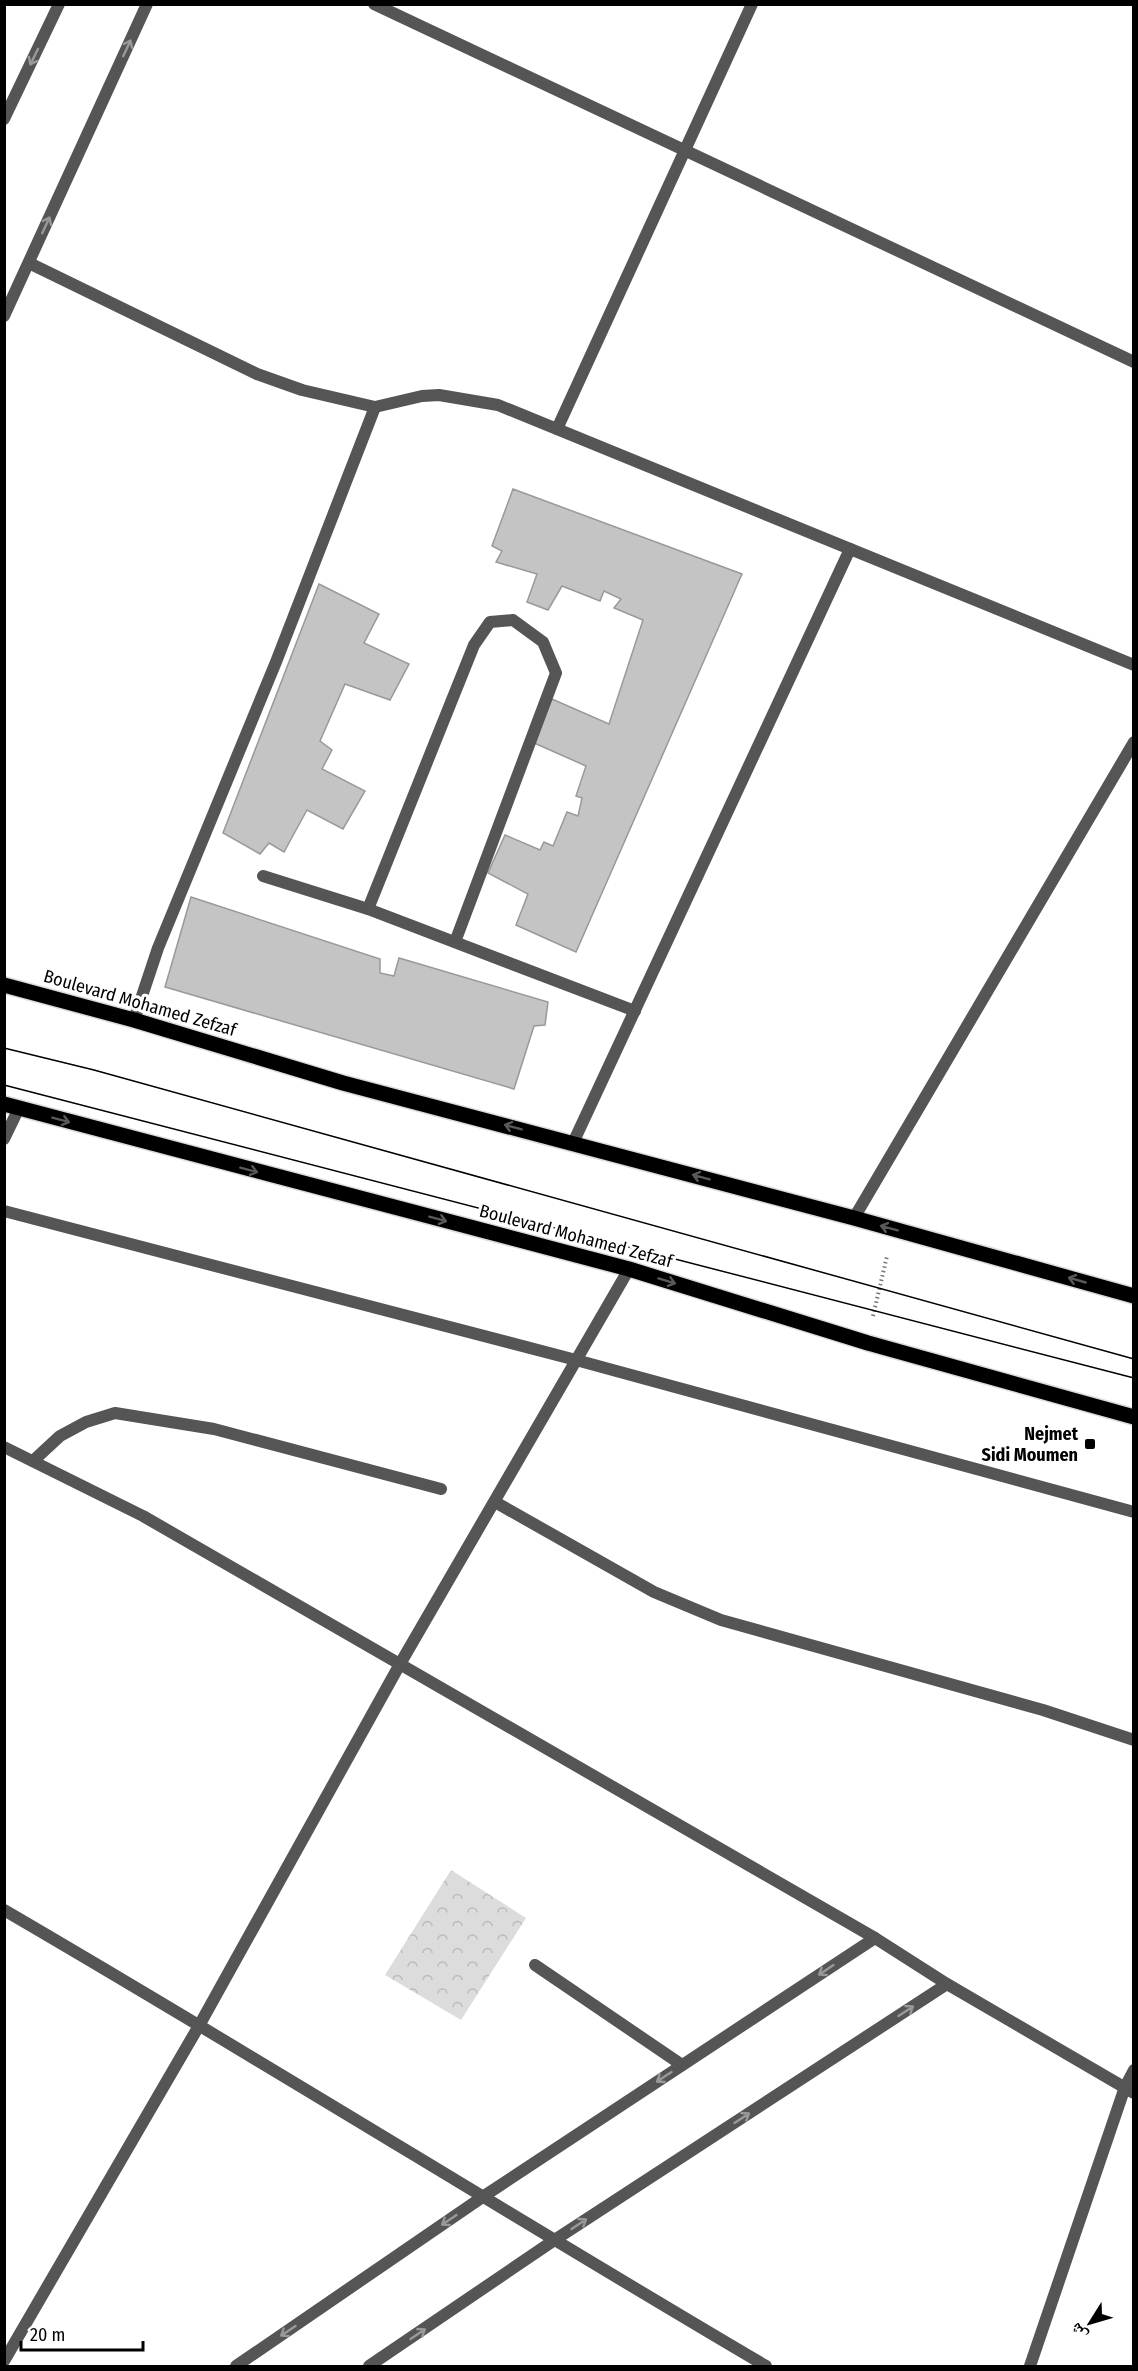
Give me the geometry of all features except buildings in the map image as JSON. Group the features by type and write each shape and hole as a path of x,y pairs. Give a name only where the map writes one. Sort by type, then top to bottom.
{"main road":[{"name":"Boulevard Mohamed Zefzaf","path":"4,985 134,1020 343,1083 854,1218 1134,1296"},
{"name":"Boulevard Mohamed Zefzaf","path":"12,1106 629,1269 868,1342 1134,1417"}],"street":[{"path":"4,119 59,4"},
{"path":"4,316 147,4"},
{"path":"374,4 1134,362"},
{"path":"556,429 752,4"},
{"path":"29,263 257,374 302,390 375,406 422,396 439,395 498,405 1134,665"},
{"path":"134,1020 158,948 276,662 375,406"},
{"path":"573,1143 850,549"},
{"path":"368,909 474,645 490,622 513,620 543,642 556,673 455,942"},
{"path":"854,1218 1134,742"},
{"path":"263,876 368,909 635,1011"},
{"path":"4,1139 12,1106"},
{"path":"4,1211 576,1360 1134,1512"},
{"path":"4,2361 200,2024 400,1664 629,1269"},
{"path":"33,1461 60,1436 86,1422 115,1413 214,1429 441,1489"},
{"path":"4,1447 143,1516 875,1938 947,1984 1129,2090"},
{"path":"495,1502 654,1592 721,1620 1042,1710 1134,1740"},
{"path":"4,1910 200,2024 554,2241 766,2367"},
{"path":"236,2367 484,2196 875,1938"},
{"path":"535,1965 682,2065"},
{"path":"369,2367 554,2241 947,1984"},
{"path":"1030,2367 1129,2090 1134,2070"}],"path":[{"path":"868,1342 893,1229"}],"green space":[{"path":"451,1870 526,1918 461,2020 385,1975"}],"tram line":[{"path":"4,1048 94,1070 1134,1359"},
{"path":"4,1085 1134,1378"}],"place":[{"name":"Nejmet Sidi Moumen","path":"1090,1444"}]}
